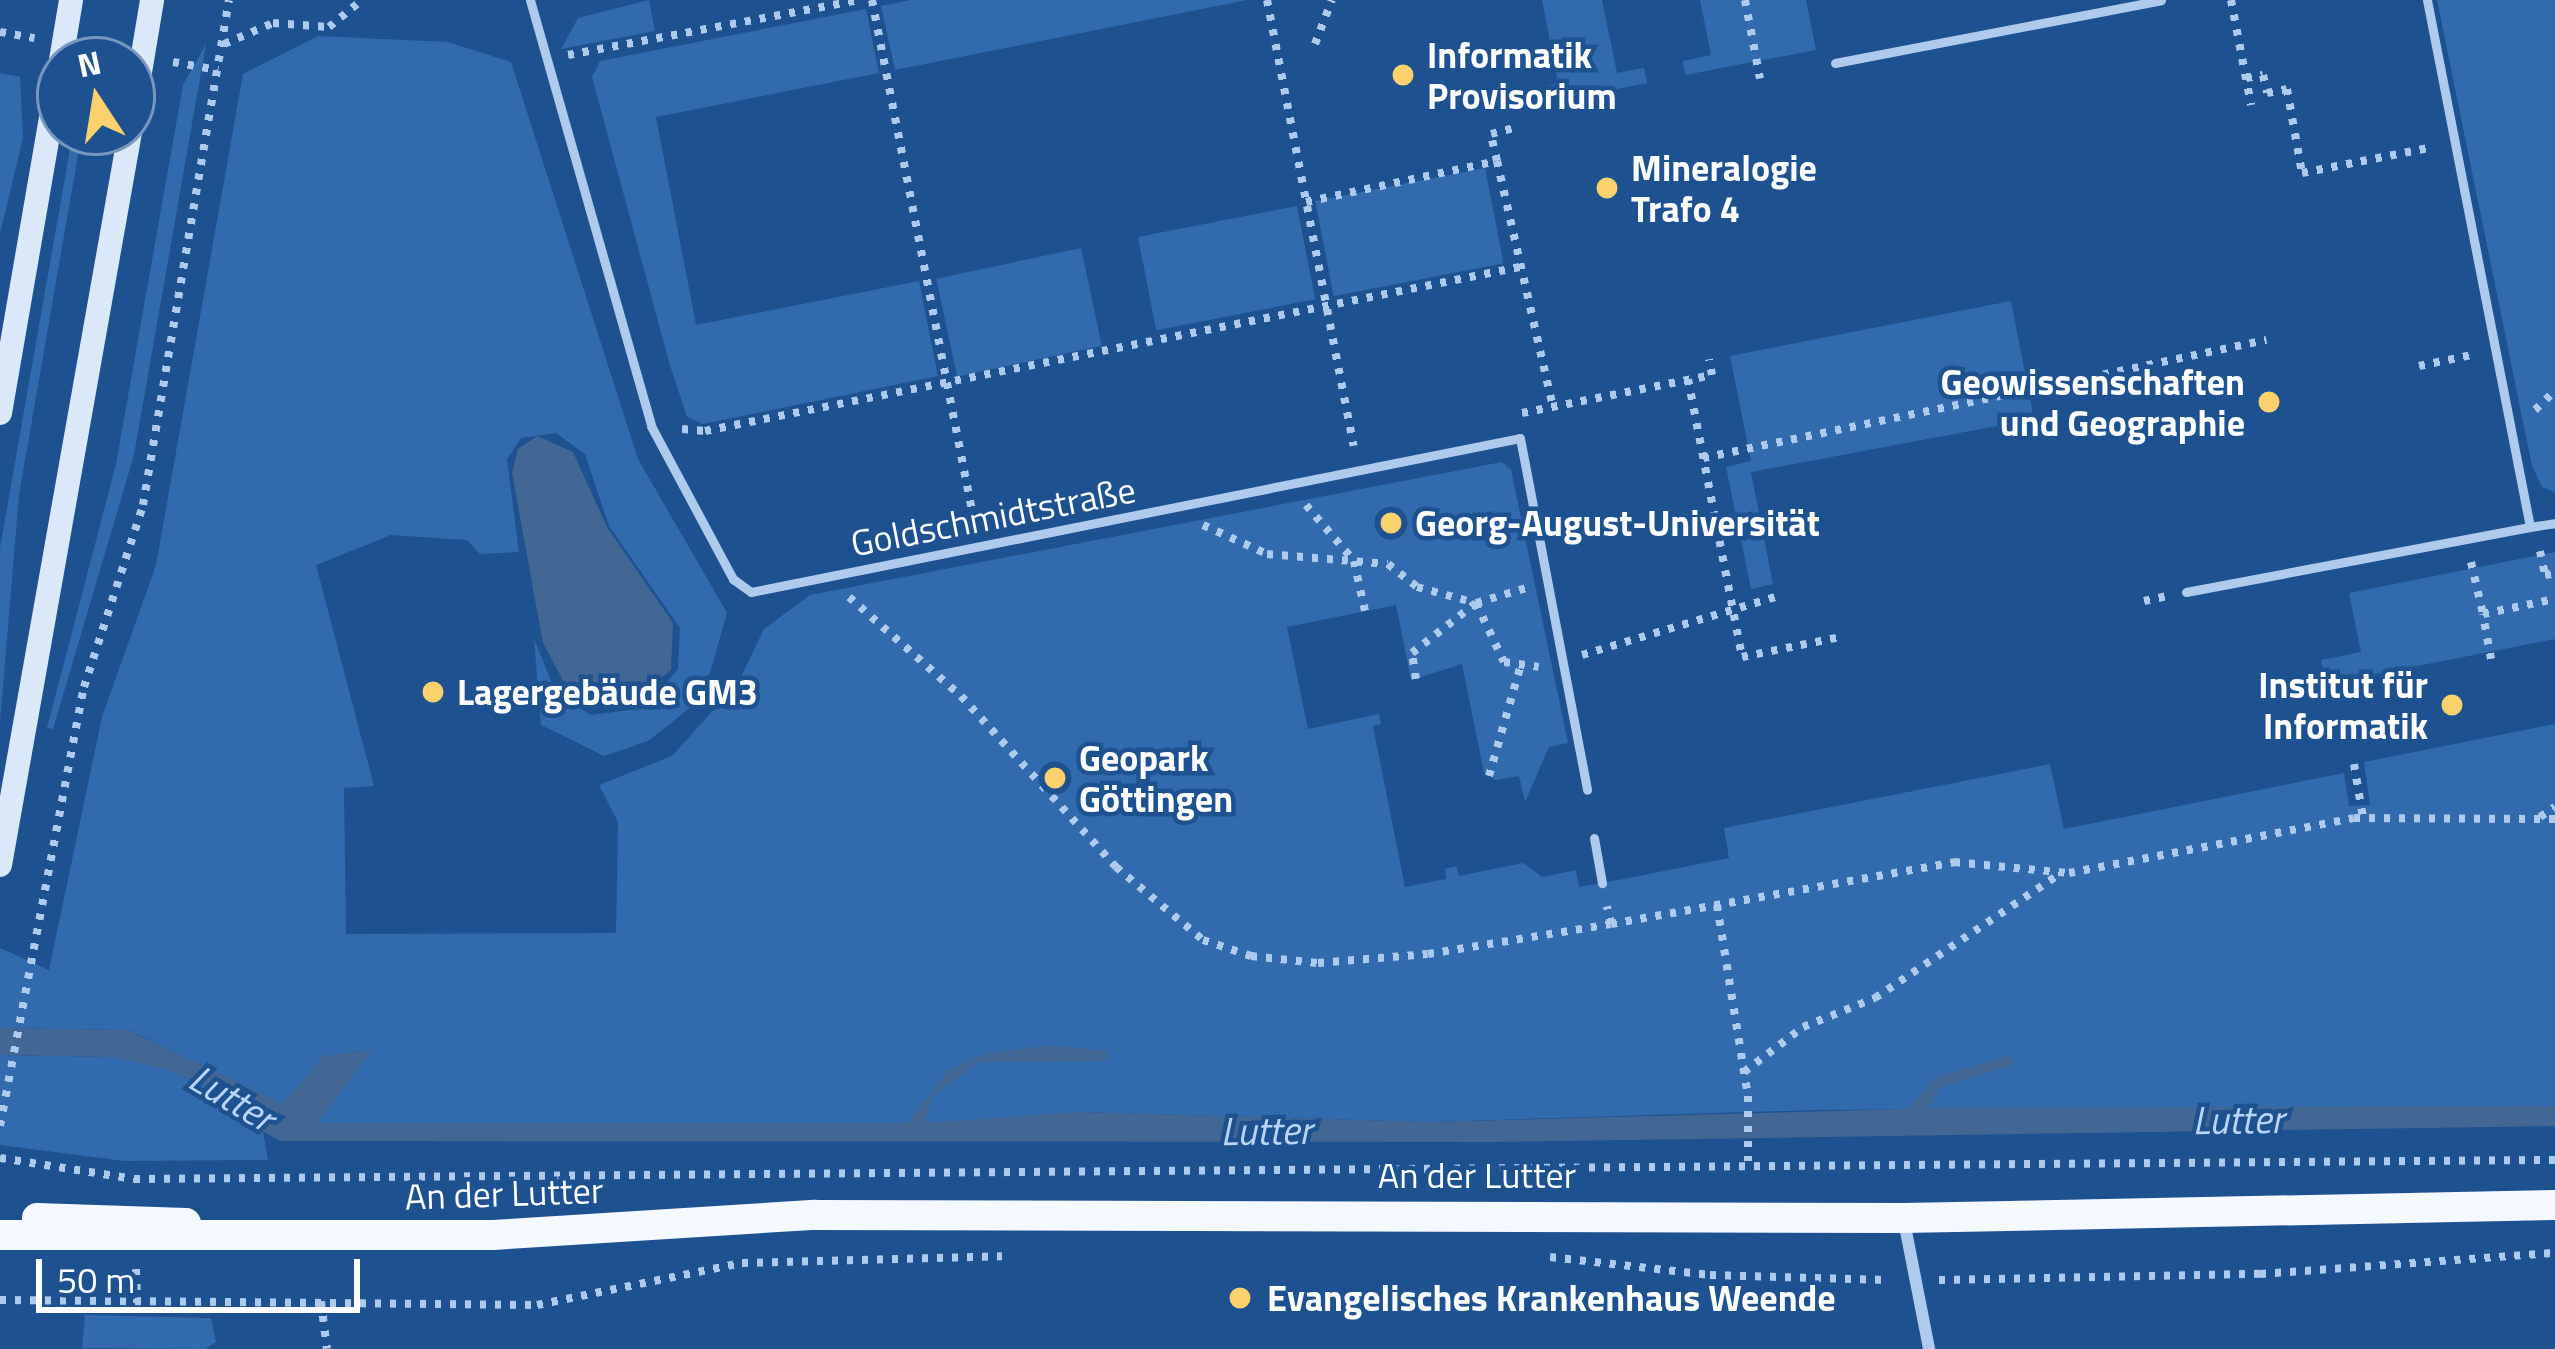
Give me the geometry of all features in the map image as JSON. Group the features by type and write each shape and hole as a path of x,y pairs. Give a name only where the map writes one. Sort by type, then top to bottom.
{"main road":[{"name":"An der Lutter","path":"0,1235 256,1239 815,1215 1904,1218 2555,1204"},
{"name":"An der Lutter","path":"0,1218 172,1220 256,1239"}],"street":[{"path":"65,36 71,0"},
{"path":"146,36 152,0"},
{"path":"0,413 45,156"},
{"path":"2,856 126,156"},
{"path":"1904,1218 1929,1349"}],"lane":[{"name":"Goldschmidtstraße","path":"530,0 543,60 651,426 733,579 751,592 1520,438 1567,660 1587,790"},
{"path":"1835,63 2161,0"},
{"path":"2427,0 2530,527"},
{"path":"2186,592 2555,523"},
{"path":"1594,838 1603,883"}],"path":[{"path":"0,1126 84,687 143,505 230,0"},
{"path":"223,45 273,23 329,27 362,0"},
{"path":"543,60 860,0"},
{"path":"872,0 979,546"},
{"path":"1267,0 1358,470"},
{"path":"1315,44 1332,0"},
{"path":"1744,0 1760,79"},
{"path":"2231,0 2251,105"},
{"path":"2246,78 2264,75 2267,93 2287,89 2302,172 2455,143"},
{"path":"1514,128 1491,134 1553,406"},
{"path":"1306,202 1497,161"},
{"path":"651,426 705,431 1520,267"},
{"path":"2059,383 2266,340"},
{"path":"1515,414 1712,375 1709,359"},
{"path":"2420,366 2446,361"},
{"path":"1688,380 1742,657 1840,637"},
{"path":"1703,458 2029,390"},
{"path":"1289,484 1354,561 1365,611"},
{"path":"1192,503 1197,520 1232,545 1388,564 1417,587 1476,603"},
{"path":"2472,568 2491,659"},
{"path":"840,574 860,610 961,696 1116,867 1203,940 1251,956 1318,963 1524,944 1587,929"},
{"path":"1416,679 1412,653 1476,603 1550,580"},
{"path":"1476,603 1490,645 1520,668 1567,660 1775,596"},
{"path":"2483,614 2555,599"},
{"path":"1489,776 1520,668"},
{"path":"2354,764 2363,818"},
{"path":"2539,818 2555,807"},
{"path":"1611,924 1954,862 2062,873 2363,818 2555,819"},
{"path":"1744,1072 1803,1027 1875,998 2062,873"},
{"path":"1718,905 1748,1096 1748,1161"},
{"path":"0,1158 134,1179 1748,1161 2555,1160"},
{"path":"1528,1256 1710,1275 1916,1280 2260,1274 2555,1253"},
{"path":"0,1300 537,1306 742,1263 1015,1256"},
{"path":"321,1301 327,1349"}],"shaded area":[{"path":"649,0 655,31 561,49 578,18"},
{"path":"911,0 1247,0 895,70 881,6"},
{"path":"1542,0 1602,0 1617,73 1644,68 1647,83 1532,106 1530,90 1558,83"},
{"path":"1700,0 1806,0 1816,50 1685,75 1683,61 1711,55"},
{"path":"2437,0 2555,0 2555,492 2542,487 2532,466"},
{"path":"866,9 879,73 656,117 696,325 919,281 938,376 703,424 687,417 669,362 592,77 600,61"},
{"path":"318,36 448,42 511,62 638,459 727,613 709,676 690,708 648,741 604,756 541,725 534,639 556,693 591,715 646,708 678,669 680,628 609,526 585,454 556,433 521,438 507,459 519,552 480,554 467,540 391,535 316,565 374,786 344,788 346,934 616,933 618,822 599,785 672,756 738,683 764,629 810,595 1502,462 1511,470 1568,743 1549,747 1525,802 1519,776 1495,780 1484,773 1462,664 1411,680 1396,605 1287,627 1308,729 1379,714 1381,724 1373,726 1405,887 1446,879 1445,869 1456,866 1459,876 1523,863 1542,877 1576,870 1579,887 1624,879 1729,858 1724,828 2050,764 2064,829 2344,773 2349,806 2370,805 2364,762 2555,724 2555,1106 1814,1110 1432,1122 1080,1112 956,1125 315,1123 372,1050 324,1056 284,1105 129,1030 0,1028 0,948 49,970 102,717 156,565 243,74"},
{"path":"206,44 134,455 53,729 47,728 116,464 183,85"},
{"path":"0,73 20,77 23,138 0,234"},
{"path":"69,156 78,156 19,495 0,722 0,548"},
{"path":"1485,168 1504,263 1334,296 1315,201"},
{"path":"1297,206 1315,299 1156,330 1138,237"},
{"path":"1081,248 1102,346 957,377 936,279"},
{"path":"2011,301 2034,419 1751,472 1773,584 1751,589 1726,467 1751,461 1730,356"},
{"path":"2555,552 2555,639 2326,684 2321,660 2361,652 2349,593"},
{"path":"0,1055 115,1057 169,1070 241,1103 263,1132 268,1160 124,1161 0,1145"},
{"path":"85,1315 211,1318 216,1342 205,1349 82,1348"}],"water":[{"path":"537,436 573,452 607,527 673,623 671,670 628,704 573,699 543,643 512,473 518,449"},
{"name":"Lutter","path":"0,1028 128,1030 283,1104 324,1056 373,1050 317,1123 908,1123 947,1071 983,1054 1051,1045 1108,1051 1107,1061 979,1062 933,1096 925,1123 1080,1112 1432,1122 1908,1109 1936,1077 2011,1055 2013,1065 1940,1088 1930,1108 2555,1106 2555,1126 1491,1142 281,1141 263,1132 241,1103 169,1070 115,1057 0,1055"}],"place":[{"name":"Informatik Provisorium","path":"1403,75"},
{"name":"Mineralogie Trafo 4","path":"1607,188"},
{"name":"Geowissenschaften und Geographie","path":"2269,402"},
{"name":"Georg-August-Universität","path":"1391,523"},
{"name":"Lagergebäude GM3","path":"433,692"},
{"name":"Institut für Informatik","path":"2452,705"},
{"name":"Geopark Göttingen","path":"1055,778"},
{"name":"Evangelisches Krankenhaus Weende","path":"1240,1298"}]}
